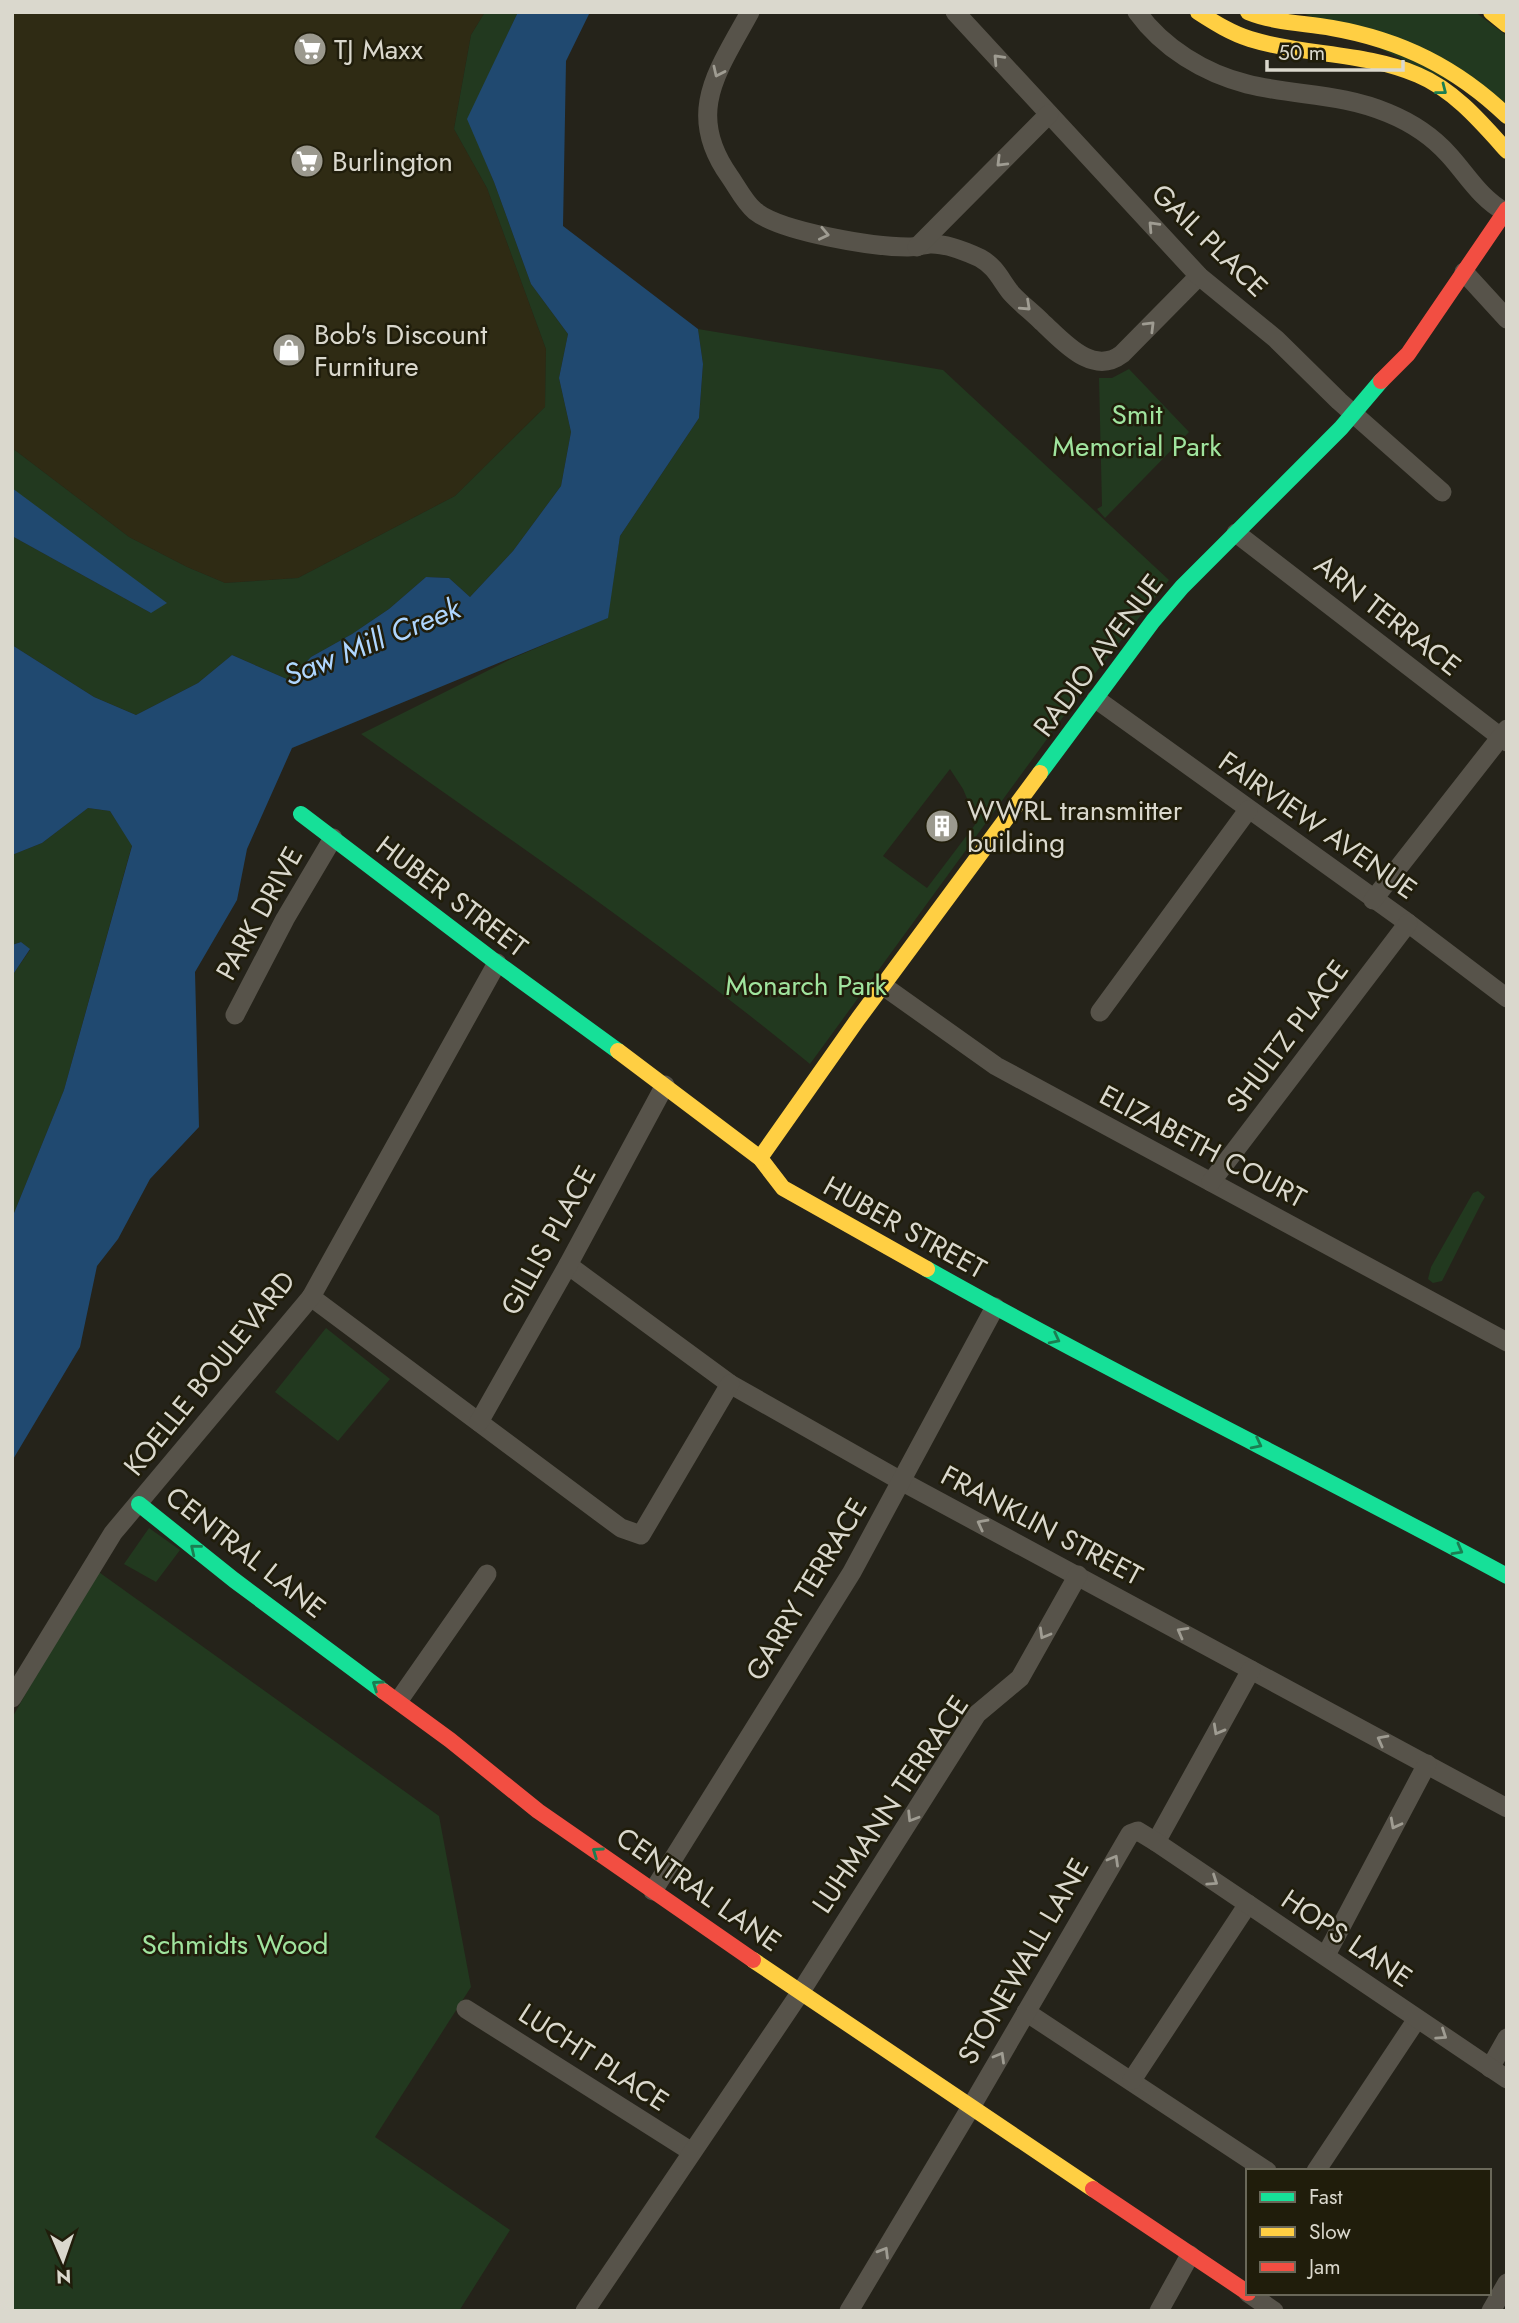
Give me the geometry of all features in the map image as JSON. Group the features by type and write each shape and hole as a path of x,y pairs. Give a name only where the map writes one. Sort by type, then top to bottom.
{"main road":[{"path":"1198,12 1221,28 1252,40 1364,59 1416,74 1437,85 1454,99 1507,151"},
{"path":"1248,12 1272,19 1352,31 1395,42 1453,70 1493,101 1507,116"},
{"path":"1491,12 1507,24"},
{"name":"RADIO AVENUE","path":"760,1158 882,985 1169,600 1408,354 1506,211"},
{"name":"HUBER STREET","path":"301,814 760,1158 783,1188 995,1307 1507,1576"},
{"name":"CENTRAL LANE","path":"139,1504 234,1580 399,1700 538,1811 800,1993 1246,2292"}],"street":[{"path":"750,12 717,72 710,92 708,129 716,158 755,211 788,227 864,243 951,247 981,259 998,271 1011,293 1077,353 1095,360 1109,360 1122,354 1199,276"},
{"name":"GAIL PLACE","path":"955,12 1199,276 1276,339 1353,413 1442,492"},
{"path":"1137,12 1155,35 1167,45 1182,56 1219,74 1247,84 1360,102 1392,114 1431,139 1447,153 1488,202 1506,211"},
{"path":"917,247 1049,114"},
{"path":"1464,272 1507,319"},
{"name":"ARN TERRACE","path":"1236,533 1505,736"},
{"name":"FAIRVIEW AVENUE","path":"1096,699 1408,923 1507,998"},
{"path":"1373,900 1505,736"},
{"path":"1100,1012 1248,810"},
{"name":"PARK DRIVE","path":"235,1015 285,919 333,838"},
{"name":"SHULTZ PLACE","path":"1211,1182 1408,923"},
{"name":"KOELLE BOULEVARD","path":"12,1698 113,1533 311,1297 497,963"},
{"name":"ELIZABETH COURT","path":"882,985 996,1066 1507,1342"},
{"name":"GILLIS PLACE","path":"479,1422 665,1085"},
{"name":"FRANKLIN STREET","path":"568,1265 730,1384 901,1481 1507,1808"},
{"path":"311,1297 621,1528 641,1535 730,1384"},
{"name":"GARRY TERRACE","path":"653,1891 852,1572 995,1307"},
{"path":"399,1700 487,1574"},
{"name":"LUHMANN TERRACE","path":"585,2311 800,1993 977,1714 1020,1678 1078,1575"},
{"path":"1156,1842 1251,1670"},
{"path":"1326,1955 1427,1764"},
{"name":"STONEWALL LANE","path":"849,2311 1130,1833 1138,1831 1156,1842"},
{"name":"HOPS LANE","path":"1156,1842 1499,2073"},
{"path":"1132,2080 1248,1904"},
{"name":"LUCHT PLACE","path":"466,2009 692,2152"},
{"path":"1026,2012 1264,2169"},
{"path":"1317,2169 1417,2019"},
{"path":"1499,2073 1507,2038"},
{"path":"1159,2311 1190,2255"},
{"path":"1491,2311 1507,2283"},
{"name":"CENTRAL LANE","path":"1251,2295 1274,2311"}],"shaded area":[{"path":"12,12 485,12 471,35 454,129 487,188 546,349 545,407 455,496 298,578 225,583 129,537 12,448"}],"green space":[{"path":"485,12 518,12 468,119 531,284 568,334 559,378 571,432 561,486 513,551 470,597 449,578 426,577 389,609 311,657 289,680 232,655 198,683 136,715 94,697 12,645 12,536 151,613 12,489 12,448 129,537 187,567 225,583 298,578 455,496 545,407 546,349 487,188 454,129 471,35"},
{"path":"1301,12 1475,12 1507,36 1507,108"},
{"name":"Monarch Park","path":"698,329 943,370 1169,580 1093,676 810,1064 645,936 361,734 513,658 607,618 620,536 699,418 703,364","holes":["950,769 963,789 977,822 927,888 883,856"]},
{"name":"Smit Memorial Park","path":"1129,369 1189,432 1105,518 1097,509 1102,506 1099,378 1112,378"},
{"path":"88,808 110,811 132,845 64,1090 12,1218 12,976 30,950 21,942 12,945 12,855 42,843"},
{"path":"1478,1191 1485,1197 1442,1281 1433,1283 1428,1279 1431,1267 1473,1193"},
{"path":"326,1328 390,1379 338,1441 275,1392"},
{"path":"149,1528 180,1550 156,1582 124,1564"},
{"name":"Schmidts Wood","path":"96,1570 439,1816 471,1987 375,2137 510,2230 459,2311 12,2311 12,1718"}],"water":[{"name":"Saw Mill Creek","path":"518,12 590,12 566,61 563,226 698,329 703,364 699,418 620,536 608,618 292,748 247,849 237,900 195,972 199,1127 150,1179 118,1239 97,1266 80,1347 12,1461 12,1218 64,1090 132,846 110,811 88,808 42,843 12,855 12,645 94,697 136,715 198,683 232,655 289,680 311,657 389,609 426,577 449,578 470,597 513,551 561,486 571,432 559,378 568,334 531,284 494,182 467,119"},
{"path":"12,488 167,603 151,613 12,536"},
{"path":"21,942 30,949 12,976 12,945"}],"traffic: fast":[{"path":"1040,773 1153,621 1182,587 1341,428 1381,381"},
{"path":"301,814 618,1051"},
{"path":"927,1269 1507,1576"},
{"path":"139,1504 234,1580 383,1691"}],"traffic: slow":[{"path":"1198,12 1230,31 1250,39 1292,49 1377,62 1418,75 1455,98 1507,151"},
{"path":"1248,12 1279,21 1357,33 1405,48 1448,70 1507,116"},
{"path":"1491,12 1507,25"},
{"path":"760,1158 858,1019 1040,773"},
{"path":"618,1051 760,1158 783,1188 927,1269"},
{"path":"753,1960 1093,2189"}],"traffic: jam":[{"path":"1381,381 1408,354 1507,209"},
{"path":"383,1691 450,1740 538,1811 753,1960"},
{"path":"1093,2189 1246,2292"}],"place":[{"name":"TJ Maxx","path":"310,49"},
{"name":"Burlington","path":"307,161"},
{"name":"Bob's Discount Furniture","path":"289,350"},
{"name":"WWRL transmitter building","path":"942,826"}]}
